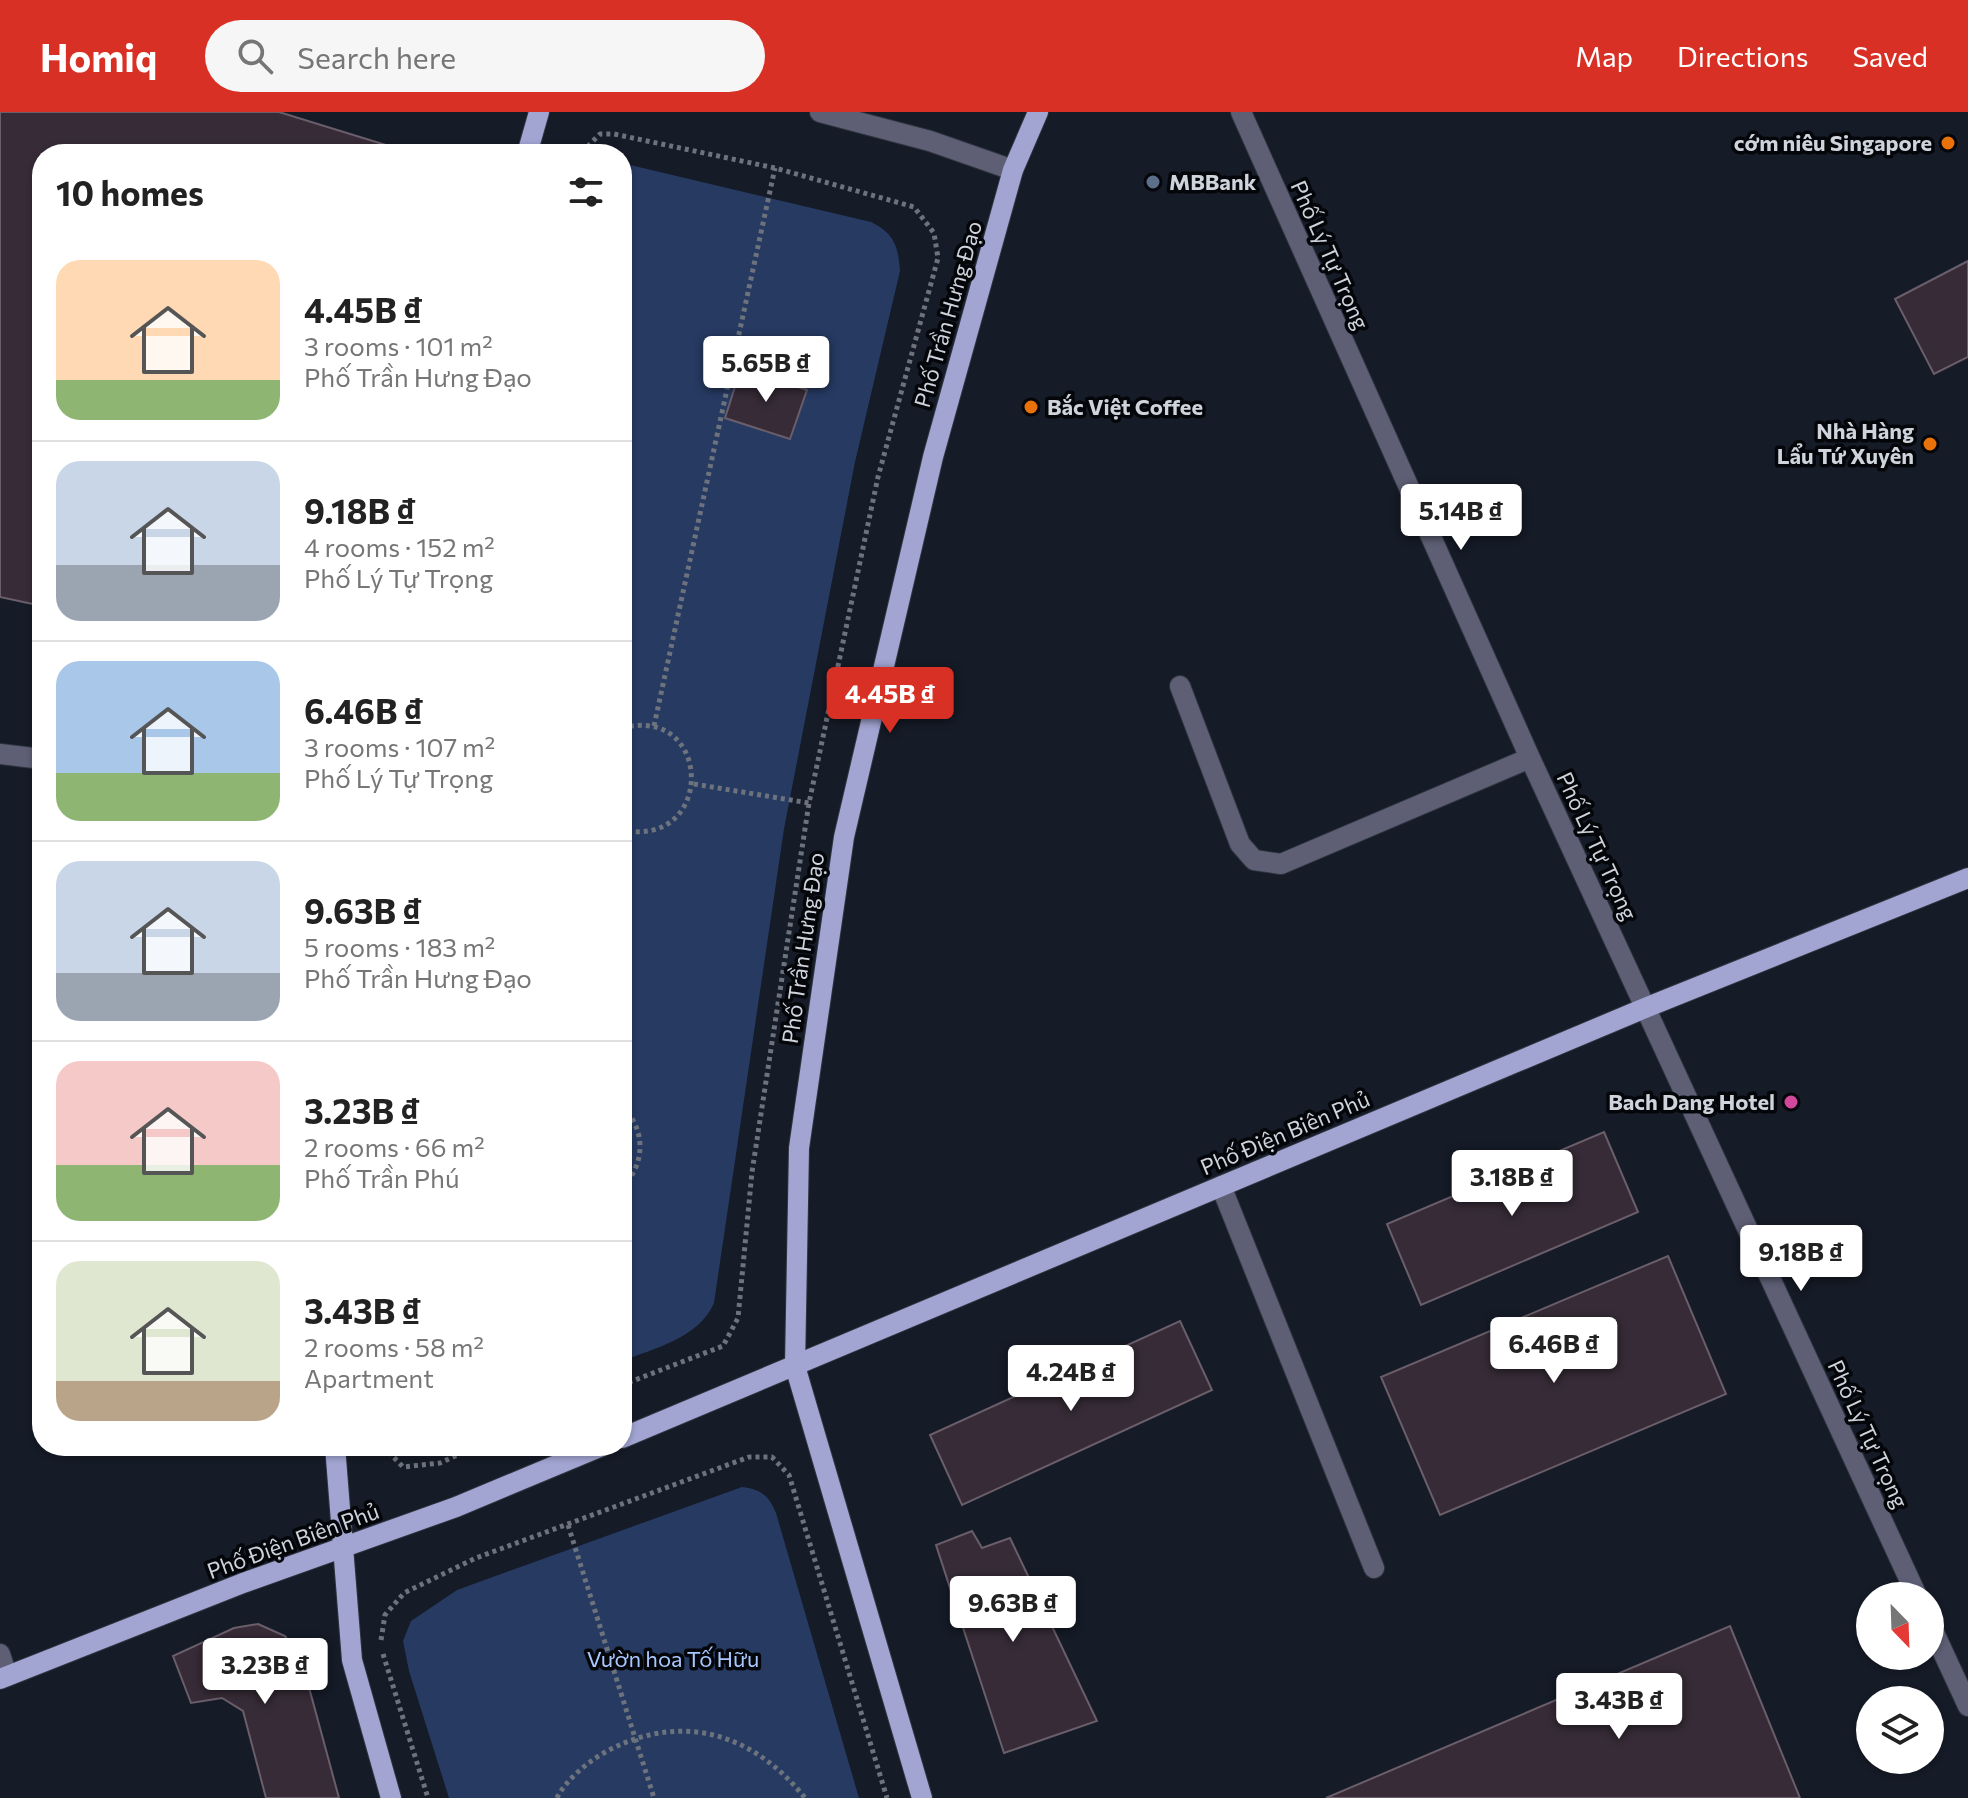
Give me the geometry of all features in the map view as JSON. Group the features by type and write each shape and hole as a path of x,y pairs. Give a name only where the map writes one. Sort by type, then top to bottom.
{"main road":[{"path":"530,144 539,112"},
{"name":"Phố Trần Hưng Đạo","path":"922,1798 795,1366 799,1148 844,837 933,457 1013,170 1038,112"},
{"name":"Phố Điện Biên Phủ","path":"632,1434 1645,1008 1968,878"},
{"path":"336,1456 352,1660 391,1798"},
{"name":"Phố Điện Biên Phủ","path":"4,1677 243,1583 342,1550 577,1456"}],"street":[{"path":"820,112 930,141 1013,170"},
{"name":"Phố Lý Tự Trọng","path":"1241,112 1530,758 1911,1582"},
{"path":"1180,686 1240,844 1254,860 1281,864 1530,758"},
{"path":"0,754 32,758"},
{"path":"1221,1186 1374,1568"},
{"path":"0,1654 4,1677"},
{"path":"1944,1654 1968,1706"}],"path":[{"path":"590,144 600,134 614,134 775,168 914,207 934,233 938,258 878,477 809,803 752,1172 738,1318 723,1346 632,1381"},
{"path":"654,726 775,168"},
{"path":"632,727 654,726 671,734 684,748 692,765 694,784 678,817 656,831 632,832"},
{"path":"694,784 809,803"},
{"path":"632,1121 640,1133 642,1152 632,1170"},
{"path":"393,1456 403,1467 440,1463 455,1456"},
{"path":"428,1798 381,1646 385,1615 404,1593 476,1558 749,1457 772,1457 789,1475 887,1798"},
{"path":"568,1525 654,1798"},
{"path":"557,1798 593,1758 635,1737 683,1730 730,1739 772,1762 805,1798"}],"green space":[{"path":"632,165 871,222 894,242 900,271 855,462 784,829 714,1303 698,1325 662,1346 632,1357"},
{"name":"Vườn hoa Tố Hữu","path":"742,1487 764,1494 776,1513 859,1798 449,1798 409,1671 403,1641 411,1621 457,1590"}],"building":[{"path":"0,112 279,112 383,144 32,144 32,604 0,597"},
{"path":"1968,261 1968,357 1934,374 1895,299"},
{"path":"741,368 807,390 790,439 725,418"},
{"path":"1604,1132 1638,1212 1421,1305 1387,1224"},
{"path":"1668,1256 1726,1394 1440,1515 1381,1377"},
{"path":"1180,1321 1212,1390 962,1505 930,1435"},
{"path":"972,1531 982,1548 1010,1538 1097,1721 1004,1753 936,1545"},
{"path":"258,1624 285,1636 301,1658 339,1798 266,1798 243,1711 222,1698 191,1703 173,1656 234,1628"},
{"path":"1730,1626 1800,1798 1326,1798"}],"place":[{"name":"cớm niêu Singapore","path":"1948,143"},
{"name":"MBBank","path":"1153,182"},
{"name":"Bắc Việt Coffee","path":"1031,407"},
{"name":"Nhà Hàng Lẩu Tứ Xuyên","path":"1930,444"},
{"name":"Bach Dang Hotel","path":"1791,1102"}]}
